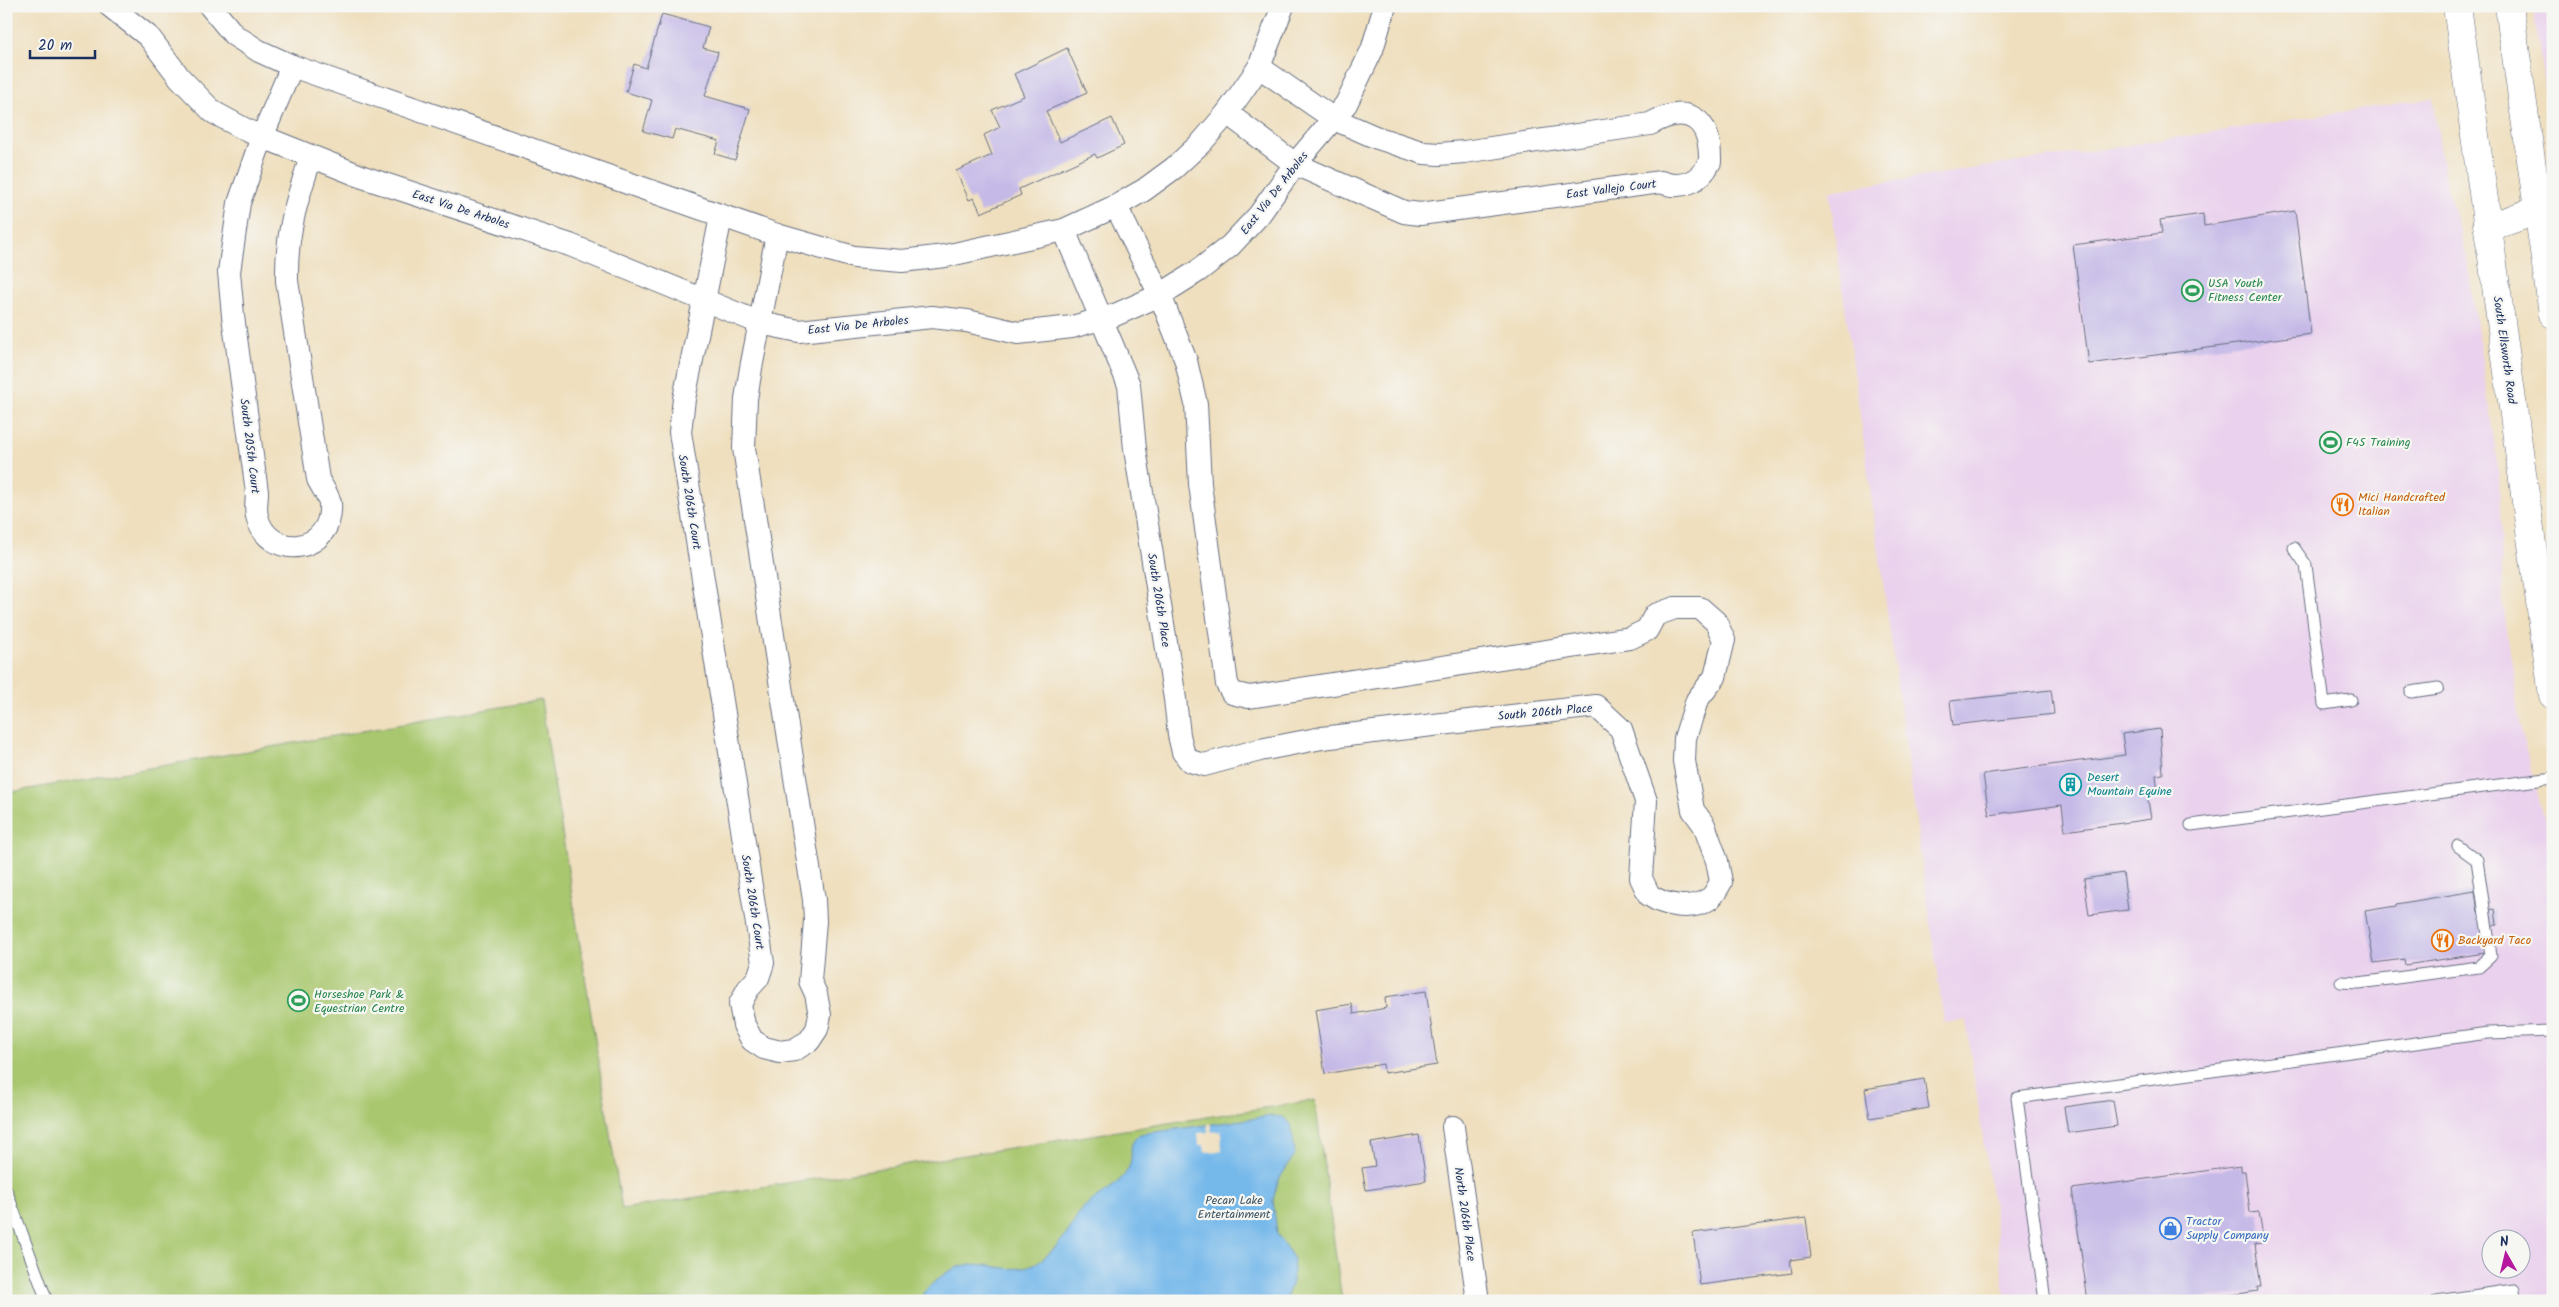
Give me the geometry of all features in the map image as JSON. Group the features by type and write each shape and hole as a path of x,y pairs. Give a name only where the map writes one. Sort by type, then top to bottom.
{"main road":[{"name":"South Ellsworth Road","path":"2457,6 2553,694"},
{"path":"2509,6 2553,314"},
{"path":"2487,224 2504,222 2538,210"}],"street":[{"name":"East Via De Arboles","path":"110,6 149,37 180,78 213,112 262,137 363,176 570,245 760,322 799,331 932,317 967,321 1018,333 1072,327 1101,319 1160,295 1198,271 1230,246 1259,214 1295,164 1346,104 1372,50 1385,6"},
{"path":"210,6 234,35 259,51 292,66 777,235 854,257 902,261 945,256 1064,230 1116,206 1174,168 1202,142 1227,112 1259,67 1283,6"},
{"name":"South 205th Court","path":"292,66 262,137 239,203 229,272 233,316 257,492 256,515 265,534 286,547 308,546 326,529 330,502 318,479 287,281 286,251 292,212 311,157"},
{"name":"East Vallejo Court","path":"1227,112 1295,164 1404,212 1420,214 1661,182 1671,186 1684,185 1701,176 1710,162 1704,130 1699,121 1683,113 1673,113 1650,124 1439,154 1424,153 1375,137 1334,119 1259,67"},
{"path":"1116,206 1160,295"},
{"path":"705,300 721,217"},
{"path":"1064,230 1101,319"},
{"path":"760,322 777,235"},
{"name":"South 206th Place","path":"1101,319 1129,385 1135,449 1175,699 1179,735 1184,752 1190,761 1204,765 1260,750 1322,738 1596,706 1621,729 1646,801 1641,878 1649,895 1672,906 1693,904 1710,898 1721,882 1717,861 1710,848 1704,825 1693,810 1684,761 1685,738 1697,700 1715,676 1724,640 1716,622 1700,608 1675,608 1655,615 1648,630 1630,638 1249,697 1232,693 1227,684 1200,484 1196,404 1186,361 1160,295"},
{"name":"South 206th Court","path":"705,300 684,399 680,432 682,456 763,964 758,978 740,1004 744,1026 752,1040 764,1048 780,1052 794,1050 809,1041 817,1029 820,1015 816,994 810,981 815,921 814,900 744,448 746,399 760,322"},
{"name":"North 206th Place","path":"1453,1127 1478,1301"}],"lane":[{"path":"2294,548 2306,565 2324,704 2352,700"},
{"path":"2411,692 2438,688"},
{"path":"2191,825 2553,778"},
{"path":"2341,982 2359,983 2478,967 2491,956 2477,860 2458,846"},
{"path":"2045,1301 2017,1098 2488,1033 2553,1031"},
{"path":"6,1190 47,1301"},
{"path":"2437,1301 2514,1290 2515,1301"}],"shaded area":[{"path":"2533,6 2553,6 2553,151"},
{"path":"2433,98 2445,180 2466,253 2499,474 2503,603 2522,735 2546,825 2553,873 2553,1301 2006,1301 1966,1020 1944,1023 1829,191"}],"green space":[{"name":"Horseshoe Park & Equestrian Centre","path":"541,700 622,1209 1315,1100 1342,1301 6,1301 6,793"}],"water":[{"path":"1272,1116 1283,1117 1291,1124 1295,1154 1278,1181 1273,1200 1277,1234 1294,1259 1292,1282 1285,1301 920,1301 930,1286 953,1269 977,1264 1012,1269 1024,1268 1041,1260 1062,1240 1080,1211 1115,1184 1127,1171 1130,1164 1133,1142 1140,1134"}],"pier":[{"path":"1210,1123 1212,1132 1221,1131 1222,1151 1205,1152 1204,1145 1199,1145 1198,1133 1208,1132 1207,1124"}],"building":[{"path":"662,14 709,27 703,48 718,52 705,96 750,109 735,160 715,154 719,141 675,129 672,139 643,131 652,100 626,92 634,64 646,68"},
{"path":"1067,48 1087,93 1046,111 1060,142 1112,118 1124,145 1097,158 1095,154 1019,189 1021,195 981,213 974,198 969,200 956,171 992,155 984,135 1000,127 992,110 1024,96 1014,74"},
{"name":"USA Youth Fitness Center","path":"2295,211 2311,334 2089,364 2073,245 2162,233 2160,220 2203,214 2204,226"},
{"path":"2051,690 2054,714 1953,725 1950,701"},
{"name":"Desert Mountain Equine","path":"2160,729 2163,774 2156,775 2158,793 2147,794 2151,819 2065,831 2062,805 1989,815 1983,774 2125,755 2122,734"},
{"path":"2123,873 2128,910 2089,915 2084,879"},
{"name":"Backyard Taco","path":"2475,891 2478,912 2495,909 2497,925 2481,928 2485,953 2405,965 2404,959 2374,963 2365,911"},
{"path":"1426,991 1437,1065 1384,1073 1383,1064 1325,1074 1315,1010 1352,1004 1354,1014 1386,1008 1385,997"},
{"path":"1924,1079 1929,1108 1870,1118 1865,1089"},
{"path":"2113,1100 2117,1126 2068,1133 2064,1107"},
{"path":"1419,1135 1426,1181 1366,1190 1362,1168 1375,1166 1371,1143"},
{"name":"Tractor Supply Company","path":"2241,1166 2241,1171 2245,1171 2250,1213 2259,1212 2264,1243 2255,1244 2261,1287 2257,1287 2258,1291 2189,1301 2088,1301 2072,1189"},
{"path":"1806,1218 1811,1257 1790,1260 1792,1273 1700,1285 1693,1233"}],"place":[{"name":"USA Youth Fitness Center","path":"2192,290"},
{"name":"F45 Training","path":"2330,442"},
{"name":"Mici Handcrafted Italian","path":"2342,504"},
{"name":"Desert Mountain Equine","path":"2071,784"},
{"name":"Backyard Taco","path":"2442,940"},
{"name":"Horseshoe Park & Equestrian Centre","path":"298,1001"},
{"name":"Tractor Supply Company","path":"2170,1228"}],"park label":[{"name":"Pecan Lake Entertainment","path":"1234,1207"}]}
